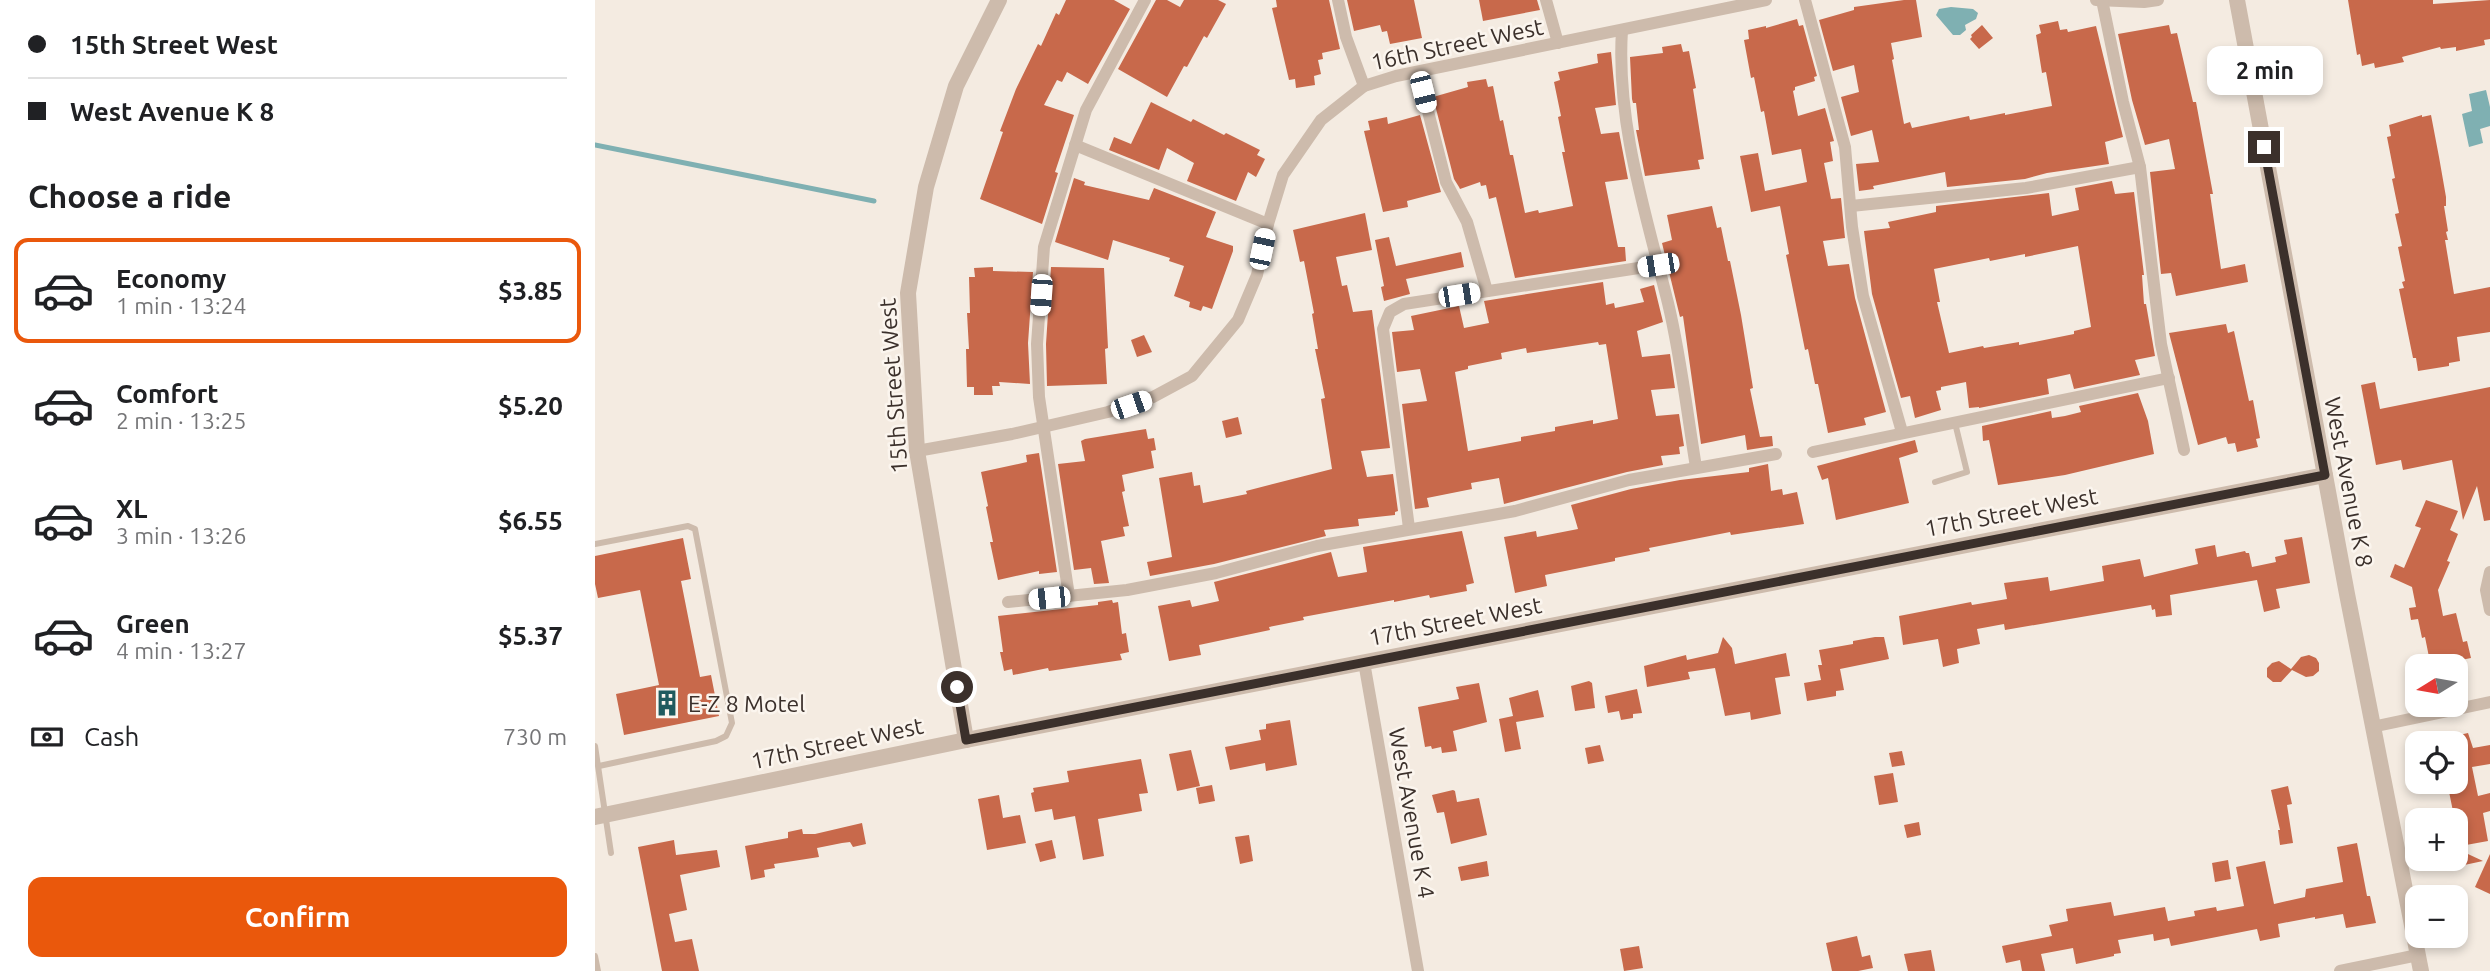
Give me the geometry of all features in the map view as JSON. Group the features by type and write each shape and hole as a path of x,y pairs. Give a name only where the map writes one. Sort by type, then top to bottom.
{"street":[{"name":"15th Street West","path":"966,740 918,451 908,293 926,187 956,86 999,0"},
{"path":"1069,596 1042,427 1037,344 1044,247 1086,110 1145,0"},
{"path":"1338,0 1346,37 1364,86"},
{"path":"1546,0 1558,43"},
{"name":"16th Street West","path":"918,451 1108,412 1142,401 1192,376 1238,320 1257,275 1268,224 1283,175 1321,120 1364,86 1418,72 1766,0"},
{"path":"1805,0 1845,147 1863,296 1902,432"},
{"path":"2095,0 2158,0"},
{"path":"2102,0 2123,102 2140,167 2153,288 2184,450"},
{"name":"West Avenue K 8","path":"2237,0 2372,727 2420,963"},
{"path":"1622,30 1626,113 1634,175 1668,306 1696,467"},
{"path":"1418,72 1446,182 1467,222 1487,291"},
{"path":"1075,145 1268,224"},
{"path":"1851,206 2026,188 2140,167"},
{"path":"1409,528 1383,329 1390,312 1404,304 1658,265"},
{"path":"1813,452 2169,378"},
{"path":"1008,602 1127,590 1216,573 1317,546 1515,511 1629,480 1776,454"},
{"name":"17th Street West","path":"600,816 966,740 2325,475"},
{"path":"2490,572 2486,590 2490,610"},
{"name":"West Avenue K 4","path":"1364,662 1419,971"},
{"path":"2372,727 2490,702"},
{"path":"2340,971 2420,963"}],"lane":[{"path":"1935,482 1967,472 1955,421"},
{"path":"595,544 688,526 695,530 732,723 726,736 716,741 599,766"},
{"path":"595,746 599,766 600,816 611,853"},
{"path":"595,956 598,971"}],"water":[{"path":"1939,9 1973,9 1978,13 1976,19 1965,25 1966,30 1960,35 1953,35 1936,15"},
{"path":"2486,90 2490,126 2480,129 2483,143 2469,147 2462,114 2472,111 2469,94"}],"building":[{"path":"1066,0 1114,0 1130,9 1088,84 1067,72 1062,82 1057,80 1044,105 1074,115 1055,172 1058,173 1042,224 980,199 1003,132 1000,131 1016,89 1038,44 1041,46 1056,13 1059,15"},
{"path":"1156,0 1167,0 1180,7 1184,0 1218,0 1226,4 1207,38 1204,36 1187,67 1184,66 1167,97 1118,69"},
{"path":"1276,0 1329,0 1340,49 1322,53 1323,59 1318,60 1321,74 1314,76 1315,85 1296,88 1295,79 1289,80 1272,8 1277,7"},
{"path":"1347,0 1414,0 1422,38 1390,44 1387,31 1382,32 1380,25 1354,31"},
{"path":"1479,0 1537,0 1540,10 1483,21"},
{"path":"1916,0 1922,37 1891,43 1892,60 1904,124 1910,122 1912,128 1969,116 1970,120 2052,106 2046,72 2042,73 2036,35 2041,33 2039,25 2058,21 2060,30 2067,29 2068,32 2096,26 2123,137 2105,142 2109,164 2025,179 1947,187 1945,172 1859,191 1856,164 1879,162 1872,130 1851,136 1841,97 1859,92 1854,65 1833,71 1819,20 1854,10 1854,7"},
{"path":"2348,0 2433,0 2433,4 2490,0 2490,39 2484,40 2485,45 2456,51 2456,47 2440,47 2402,57 2404,62 2375,68 2374,63 2362,66 2360,54 2357,55"},
{"path":"1797,19 1799,26 1803,25 1817,76 1814,77 1815,81 1795,87 1793,91 1798,116 1825,108 1834,141 1830,142 1833,161 1824,163 1831,199 1841,198 1845,238 1823,241 1828,266 1849,264 1855,298 1886,412 1864,418 1866,425 1828,433 1818,384 1815,384 1808,349 1805,350 1786,255 1789,254 1780,206 1751,212 1740,156 1758,153 1765,191 1807,182 1801,149 1772,155 1764,111 1761,112 1754,77 1751,78 1744,40 1749,39 1748,30"},
{"path":"1982,25 1993,38 1979,49 1970,39"},
{"path":"2169,25 2171,34 2177,33 2193,102 2196,102 2213,194 2210,194 2221,269 2245,264 2248,282 2176,296 2171,273 2161,274 2150,172 2175,169 2169,139 2145,145 2118,34"},
{"path":"1681,44 1683,52 1689,51 1704,159 1698,160 1700,169 1645,176 1636,130 1639,130 1636,103 1633,103 1632,99 1630,57 1663,53 1662,47"},
{"path":"1611,52 1616,105 1595,108 1601,134 1619,132 1628,179 1605,182 1618,247 1625,247 1626,261 1515,278 1496,197 1489,199 1486,185 1481,186 1480,182 1460,189 1454,179 1433,97 1468,87 1467,82 1486,79 1488,87 1493,86 1500,121 1503,120 1525,213 1573,206 1562,152 1565,152 1558,117 1561,116 1554,82 1560,80 1558,72 1598,63 1597,54"},
{"path":"1151,102 1191,122 1193,119 1260,150 1257,155 1265,159 1256,177 1248,172 1236,201 1187,181 1194,163 1167,148 1159,170 1109,150 1114,137 1131,144"},
{"path":"1420,115 1441,192 1407,201 1408,207 1383,212 1364,131 1370,130 1368,121 1387,117 1388,124"},
{"path":"2431,115 2439,157 2446,197 2444,206 2448,240 2445,240 2454,294 2490,287 2490,332 2457,337 2460,361 2449,363 2449,366 2418,371 2399,289 2404,288 2402,282 2405,281 2398,247 2402,246 2395,214 2399,213 2392,179 2395,178 2387,137 2391,136 2389,125"},
{"path":"1074,178 1085,182 1084,185 1149,200 1154,188 1216,212 1206,237 1233,246 1233,251 1212,309 1203,306 1201,311 1189,307 1190,302 1174,296 1184,266 1169,261 1170,258 1113,240 1108,260 1055,242"},
{"path":"2112,181 2115,194 2134,192 2144,275 2144,304 2155,356 2135,360 2140,375 2074,389 2070,374 2047,379 2049,394 1979,408 1969,408 1966,382 1941,387 1941,390 1936,391 1941,410 1915,418 1910,396 1901,398 1872,294 1864,231 1890,228 1888,222 1936,212 1936,206 2049,193 2052,216 2079,210 2075,188","holes":["2078,246 2091,327 2074,331 2074,334 2019,345 2019,342 1983,346 1949,353 1937,302 1940,302 1934,269 1989,258 1990,261 2025,254 2025,257"]},
{"path":"1712,206 1730,261 1760,437 1772,436 1773,446 1747,450 1745,435 1701,444 1683,316 1680,317 1662,243 1672,240 1667,215"},
{"path":"1365,213 1372,250 1336,257 1342,286 1347,285 1353,312 1372,310 1390,448 1361,451 1367,477 1393,474 1398,511 1395,515 1358,519 1359,526 1324,530 1326,536 1214,564 1150,576 1147,562 1172,557 1159,478 1192,472 1194,486 1200,485 1203,503 1247,494 1246,491 1332,469 1321,399 1325,398 1315,349 1318,349 1314,313 1304,261 1300,262 1293,230"},
{"path":"1389,237 1396,266 1461,252 1464,267 1406,279 1410,294 1384,301 1381,287 1384,286 1375,240"},
{"path":"993,267 993,271 1033,272 1028,343 1030,384 999,382 1000,386 992,386 993,395 974,395 974,387 967,387 969,277 975,277 974,268"},
{"path":"1051,267 1104,268 1107,384 1047,386 1046,344"},
{"path":"1603,282 1606,305 1614,303 1615,308 1644,302 1640,289 1654,285 1663,322 1637,331 1642,357 1670,354 1675,388 1651,390 1656,416 1679,414 1684,446 1679,447 1680,454 1661,456 1663,465 1504,504 1499,478 1471,483 1472,489 1427,498 1429,507 1415,509 1402,404 1427,401 1420,369 1397,372 1392,332 1414,330 1411,316 1459,306 1464,328 1489,323 1484,301","holes":["1598,342 1599,345 1606,344 1618,419 1593,424 1593,420 1555,427 1555,431 1521,437 1521,441 1468,451 1455,372 1468,369 1468,366 1502,359 1501,353 1526,348 1527,353"]},
{"path":"2226,324 2228,333 2234,331 2249,401 2253,400 2260,438 2256,439 2258,447 2237,452 2235,443 2228,444 2226,437 2198,445 2169,333"},
{"path":"1144,335 1152,352 1137,357 1131,340"},
{"path":"2375,382 2380,409 2490,387 2490,520 2484,521 2477,486 2463,520 2452,460 2403,470 2401,460 2376,465 2361,385"},
{"path":"2138,393 2148,421 2154,454 2065,475 1998,485 1989,440 1983,441 1982,426 2051,411 2052,418 2065,416 2081,412 2079,406"},
{"path":"1238,417 1242,434 1226,438 1222,421"},
{"path":"1146,429 1148,439 1154,438 1156,450 1151,451 1154,468 1122,475 1125,491 1122,492 1129,526 1123,527 1125,536 1101,541 1109,583 1094,584 1091,568 1074,570 1058,464 1085,461 1081,441 1085,439"},
{"path":"1915,440 1918,452 1899,458 1909,503 1836,520 1828,478 1822,480 1817,466"},
{"path":"1039,453 1057,572 1039,574 1039,571 998,580 981,472 1027,462 1026,455"},
{"path":"1768,464 1771,491 1782,489 1783,495 1797,492 1804,524 1731,535 1730,532 1649,548 1650,551 1615,558 1615,561 1545,575 1547,586 1515,593 1504,537 1536,531 1537,537 1578,529 1571,505 1631,489 1749,472 1749,468"},
{"path":"2426,500 2458,511 2450,530 2458,534 2438,590 2443,616 2456,613 2463,642 2467,641 2471,658 2468,659 2468,654 2428,654 2418,619 2411,620 2409,608 2416,607 2412,587 2390,577 2395,564 2404,568 2421,528 2415,526"},
{"path":"1462,531 1474,583 1466,585 1467,591 1430,598 1429,595 1394,600 1303,617 1304,620 1269,627 1270,630 1199,645 1201,655 1169,661 1158,606 1190,600 1192,607 1219,601 1214,582 1331,552 1338,577 1367,572 1363,547"},
{"path":"2302,537 2310,583 2276,589 2280,608 2264,612 2257,580 2170,595 2172,615 2156,617 2155,609 2152,610 2151,605 2005,630 2004,624 1977,629 1980,644 1957,649 1959,663 1943,667 1938,639 1903,645 1899,616 1971,602 1972,605 2007,599 2004,583 2048,577 2050,591 2104,581 2102,566 2140,559 2144,577 2198,564 2195,549 2215,545 2217,557 2245,551 2249,553 2252,567 2276,562 2275,557 2287,554 2284,540"},
{"path":"683,538 691,579 681,581 700,677 711,675 719,716 624,735 616,694 659,685 640,590 598,598 595,556"},
{"path":"1112,600 1113,603 1118,602 1122,634 1126,633 1129,652 1120,654 1122,660 1049,671 1048,668 1013,675 1012,669 1004,671 998,616 1098,605 1098,602"},
{"path":"1723,637 1732,648 1735,664 1786,653 1790,676 1775,678 1781,714 1751,720 1750,712 1725,716 1715,668 1688,672 1690,679 1647,687 1644,666 1686,655 1687,660 1718,653"},
{"path":"1884,637 1889,659 1840,669 1844,690 1836,691 1836,696 1807,701 1804,683 1821,680 1819,650"},
{"path":"2309,655 2319,663 2319,671 2313,676 2306,677 2292,670 2281,682 2273,682 2267,677 2267,668 2272,663 2279,661 2291,669 2301,657"},
{"path":"1589,681 1592,683 1595,708 1575,711 1571,686"},
{"path":"1479,683 1487,722 1453,731 1457,751 1442,753 1441,747 1425,747 1418,707 1459,699 1456,687"},
{"path":"1637,689 1642,713 1621,720 1619,711 1608,713 1605,696"},
{"path":"1538,690 1544,717 1516,722 1521,749 1505,752 1499,719 1513,716 1509,698"},
{"path":"1290,720 1297,765 1266,771 1265,763 1230,770 1225,747 1261,740 1259,730 1266,729 1266,724"},
{"path":"2468,733 2473,748 2490,745 2490,764 2472,767 2478,796 2490,793 2490,811 2483,813 2488,841 2468,845 2468,808 2452,808 2449,794 2468,794"},
{"path":"1600,745 1604,761 1588,764 1585,748"},
{"path":"1191,750 1200,786 1177,791 1169,754"},
{"path":"1902,751 1905,765 1892,767 1889,753"},
{"path":"1141,759 1148,793 1139,794 1142,811 1098,819 1104,856 1083,860 1075,816 1054,820 1052,809 1035,812 1031,793 1034,792 1033,788 1069,782 1067,771"},
{"path":"1893,773 1898,802 1879,805 1874,776"},
{"path":"1212,785 1215,801 1199,804 1196,788"},
{"path":"2288,786 2292,804 2287,805 2293,843 2280,845 2280,830 2271,790"},
{"path":"1453,790 1457,802 1479,798 1487,835 1451,844 1444,812 1437,813 1432,795"},
{"path":"999,795 1003,818 1020,815 1026,843 987,850 978,799"},
{"path":"1919,822 1921,835 1907,838 1904,825"},
{"path":"862,823 866,844 853,847 850,842 817,848 819,857 774,864 775,868 764,870 765,877 751,880 745,846 788,838 788,832 802,829 803,834 815,834"},
{"path":"1249,835 1253,861 1240,864 1235,837"},
{"path":"674,840 676,855 717,850 720,867 680,875 687,910 669,914 675,942 692,939 699,971 662,971 638,847"},
{"path":"1052,840 1056,858 1040,862 1035,844"},
{"path":"2357,843 2367,896 2370,896 2376,923 2346,928 2343,914 2315,917 2278,924 2280,937 2260,941 2257,929 2171,946 2169,938 2154,941 2153,934 2118,940 2121,953 2076,964 2073,948 2041,954 2045,971 2022,971 2020,960 2006,963 2002,946 2052,936 2049,925 2068,921 2066,909 2111,902 2114,916 2165,907 2168,921 2195,916 2194,911 2216,907 2217,911 2244,906 2236,867 2265,861 2274,904 2305,897 2306,889 2343,882 2337,847"},
{"path":"2468,854 2483,861 2468,864"},
{"path":"2490,854 2490,894 2475,887"},
{"path":"2228,860 2231,879 2215,882 2212,863"},
{"path":"1487,861 1489,876 1461,881 1458,867"},
{"path":"1857,936 1862,957 1870,955 1873,968 1832,971 1826,943"},
{"path":"1639,946 1643,968 1624,971 1620,949"},
{"path":"1931,950 1935,971 1908,971 1904,954"}],"waterway":[{"path":"595,145 874,201"}],"place":[{"name":"E-Z 8 Motel","path":"667,703"}],"route":[{"path":"957,687 966,740 2325,475 2264,147"}]}
